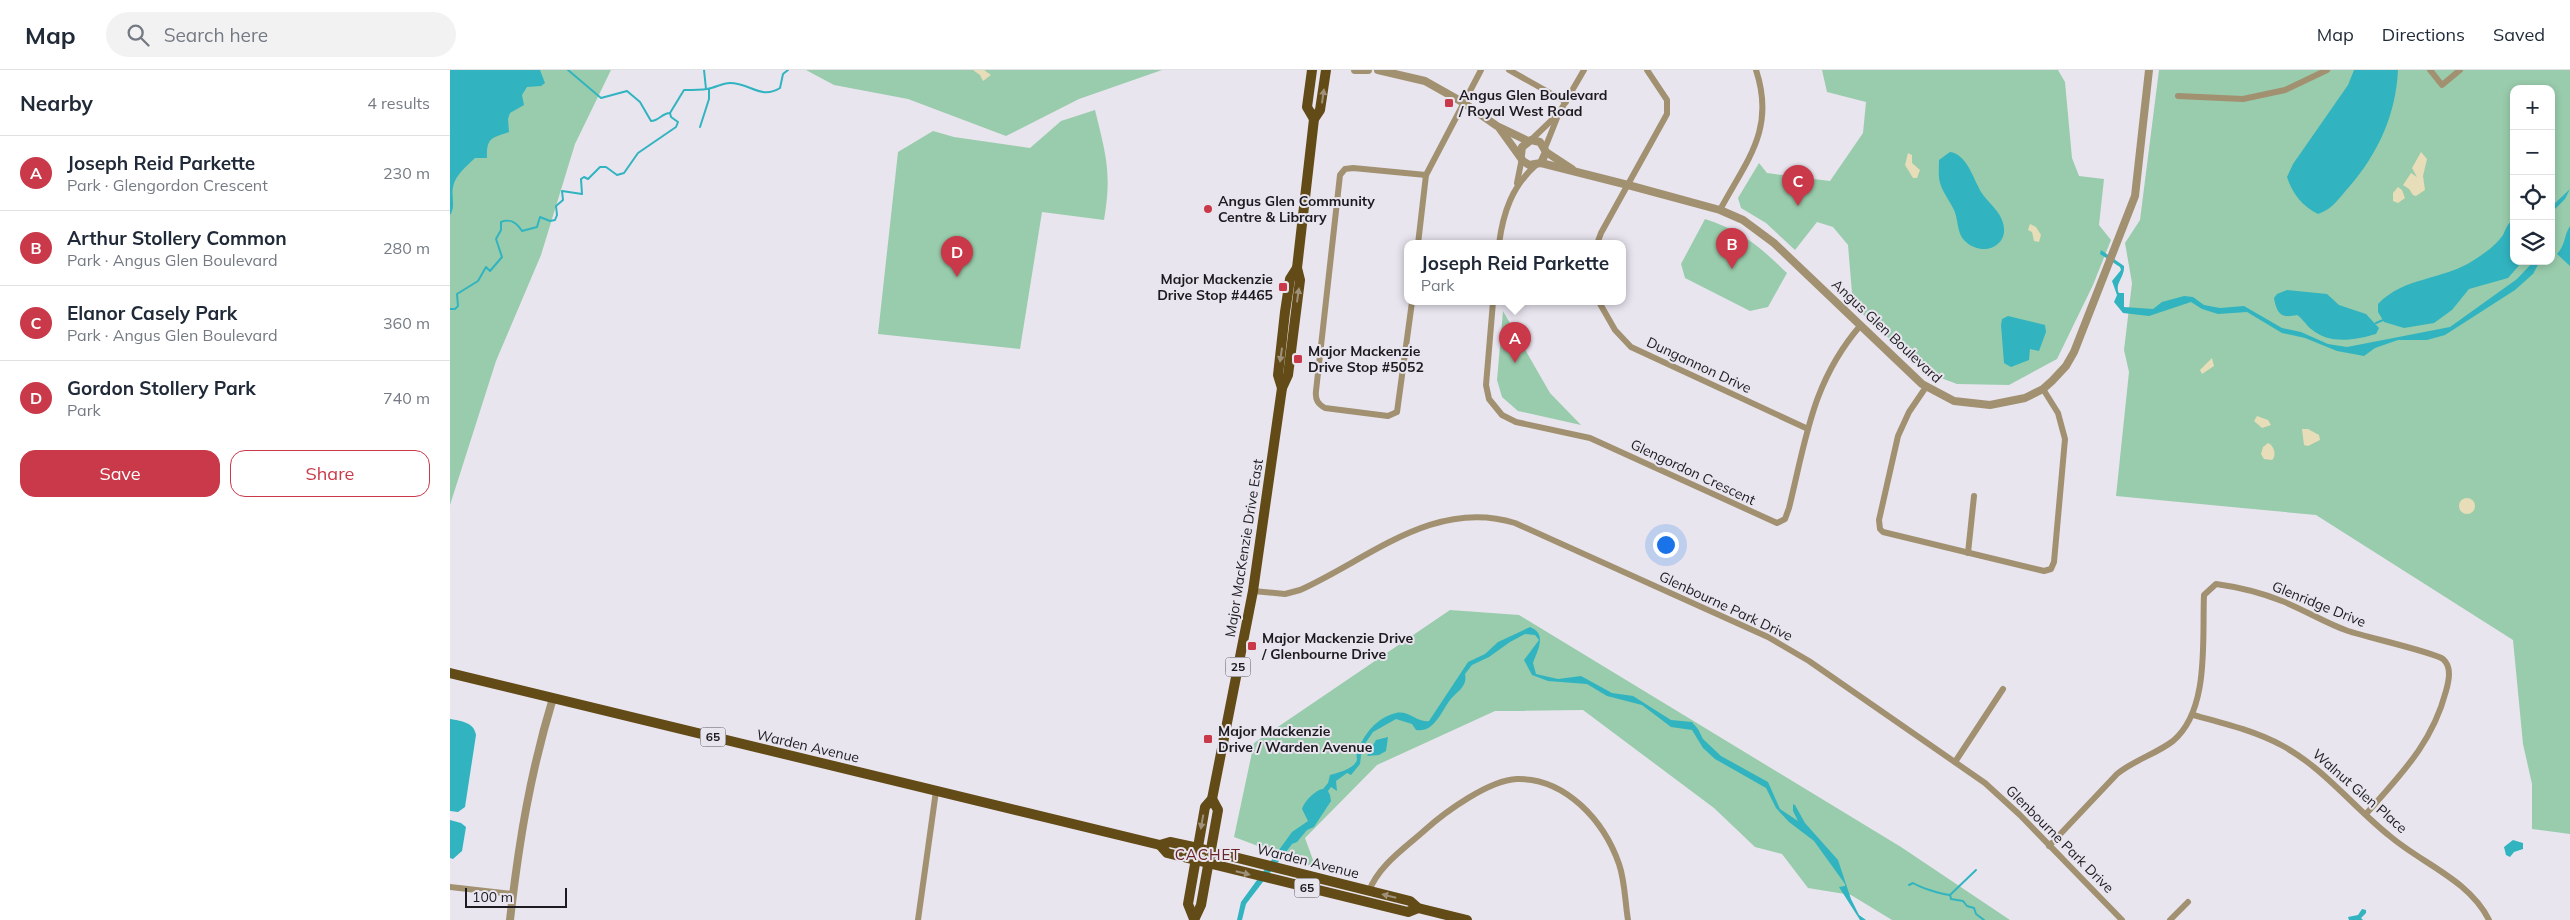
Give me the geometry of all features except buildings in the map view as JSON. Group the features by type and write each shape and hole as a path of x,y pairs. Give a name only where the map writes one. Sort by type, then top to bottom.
{"main road":[{"name":"Major MacKenzie Drive East","path":"1312,70 1307,107 1314,119"},
{"name":"Major MacKenzie Drive East","path":"1194,920 1188,904 1205,807 1212,799 1253,590 1282,388 1278,375 1285,312 1290,279 1297,268 1314,119 1320,110 1326,70"},
{"name":"Warden Avenue","path":"450,674 1160,845 1170,842 1198,848 1410,901 1418,908 1467,920"},
{"name":"Major MacKenzie Drive East","path":"1194,920 1201,906 1218,810 1212,799"},
{"name":"Warden Avenue","path":"1160,845 1167,853 1208,864 1408,912 1418,908"}],"street":[{"path":"1355,70 1368,70"},
{"path":"1378,70 1425,81 1464,103 1498,126 1530,141 1540,142 1546,150"},
{"path":"1418,240 1426,175 1481,70"},
{"path":"1510,70 1566,102"},
{"path":"1517,186 1538,164 1546,150 1559,113 1584,70"},
{"path":"1598,240 1600,233 1668,109 1665,95 1647,70"},
{"path":"1720,210 1746,167 1756,146 1762,109 1756,70"},
{"name":"Angus Glen Boulevard","path":"1538,164 1578,172 1720,210 1743,220 1765,236 1926,387 1954,401 1990,405 2019,401 2043,389 2062,372 2071,357 2098,291 2137,188 2149,70"},
{"path":"2178,96 2243,99 2285,90 2327,70"},
{"path":"2430,70 2442,85 2460,70"},
{"path":"1500,240 1504,216 1517,186 1522,147 1559,113"},
{"path":"1498,126 1526,163 1538,164"},
{"name":"Angus Glen Boulevard","path":"1546,150 1578,172"},
{"path":"1412,305 1398,412 1388,416 1326,408 1320,404 1316,397 1316,392 1340,176 1346,169 1353,168 1426,175"},
{"name":"Glengordon Crescent","path":"1493,305 1486,392 1497,411 1508,419 1590,438 1777,523 1785,519 1789,508 1808,429 1822,382 1860,326"},
{"name":"Dungannon Drive","path":"1600,305 1618,334 1632,347 1808,429"},
{"path":"1926,387 1909,412 1898,436 1879,528 1883,532 2047,571 2053,566 2066,439 2058,414 2043,389"},
{"path":"1968,553 1974,496"},
{"name":"Glenbourne Park Drive","path":"1253,590 1285,594 1300,590 1404,534 1436,522 1478,516 1507,520 1577,550 1782,645 1955,762 2000,796 2122,920"},
{"name":"Glenridge Drive","path":"2049,846 2117,774 2129,764 2166,746 2186,728 2193,715 2200,682 2204,595 2216,584 2282,601 2339,628 2381,642 2437,656 2447,664 2449,669 2443,702 2431,732 2410,764 2366,814"},
{"path":"1955,762 2003,689"},
{"path":"510,920 527,796 536,755 553,698"},
{"name":"Walnut Glen Place","path":"2193,715 2245,730 2282,745 2304,759 2393,839 2453,880 2477,901 2489,920"},
{"path":"1369,891 1376,874 1435,821 1492,784 1517,779 1541,782 1561,790 1573,797 1588,813 1606,836 1619,864 1628,920"},
{"path":"918,920 936,791"},
{"path":"450,887 513,894"},
{"path":"2170,920 2188,902"}],"green space":[{"path":"450,70 611,70 575,144 541,255 496,361 450,505"},
{"path":"806,70 1162,70 1079,99 1006,136 908,99 834,85"},
{"path":"1822,70 2058,70 2065,82 2072,158 2079,176 2104,179 2099,225 2111,240 2093,285 2057,359 2009,385 1957,384 1925,372 1853,305 1848,245 1833,227 1817,222 1795,250 1766,223 1741,208 1738,198 1759,163 1767,173 1830,181 1863,133 1866,102 1827,92"},
{"path":"2159,70 2570,70 2570,834 2532,829 2532,784 2523,744 2513,640 2316,515 2116,496 2129,372 2124,350 2132,283 2125,243 2140,220"},
{"path":"1095,110 1108,176 1104,220 1042,212 1020,349 878,334 898,152 933,131 954,137 1030,148 1061,121"},
{"path":"1705,219 1730,229 1750,241 1787,273 1768,307 1750,311 1685,278 1681,264"},
{"path":"1503,311 1550,393 1581,425 1518,411 1502,397 1497,380"},
{"path":"1450,610 1519,615 1901,847 2010,920 1892,920 1851,895 1808,888 1782,854 1755,847 1714,808 1583,710 1495,711 1377,765 1305,838 1316,868 1234,837 1254,743"}],"sand":[{"path":"973,70 984,70 991,75 983,81 980,75"},
{"path":"2421,152 2427,159 2423,176 2425,190 2416,196 2403,185 2411,173 2417,177 2412,168"},
{"path":"1908,153 1912,155 1912,163 1920,170 1917,178 1913,178 1905,165"},
{"path":"2398,187 2402,190 2405,198 2398,203 2393,201 2393,193"},
{"path":"2030,224 2036,227 2041,235 2039,242 2034,241 2032,232 2028,230"},
{"path":"2212,358 2214,366 2202,374 2200,370"},
{"path":"2257,416 2268,420 2271,425 2262,428 2254,421"},
{"path":"2302,429 2308,429 2319,435 2320,440 2308,446 2304,445"},
{"path":"2268,443 2274,451 2274,458 2272,460 2264,459 2261,454 2263,447"},
{"path":"2467,498 2473,500 2475,506 2473,512 2467,514 2461,512 2459,506 2461,500"}],"water":[{"path":"450,70 540,70 545,83 541,86 527,87 522,95 524,105 510,113 508,119 509,132 492,139 488,146 487,158 475,158 459,175 453,187 453,209 450,215"},
{"path":"2354,70 2398,70 2394,102 2384,133 2369,161 2335,203 2318,214 2299,199 2287,177 2293,164 2348,85"},
{"path":"1950,152 1964,160 1980,191 2002,220 2003,236 2000,242 1988,249 1973,247 1963,238 1959,231 1954,210 1940,183 1939,160"},
{"path":"2570,189 2565,199 2555,209 2555,203"},
{"path":"2510,222 2510,265 2519,265 2508,278 2469,289 2452,310 2434,323 2404,328 2384,322 2378,312 2378,304 2389,295 2412,283 2449,272 2474,260 2497,243"},
{"path":"2570,226 2570,266 2557,254 2562,248"},
{"path":"2101,250 2124,266 2118,290 2119,293 2124,293 2124,307 2153,309 2162,302 2184,296 2193,297 2204,305 2220,308 2244,306 2282,328 2301,332 2328,344 2347,347 2450,327 2517,279 2530,265 2538,265 2533,274 2515,290 2445,335 2427,340 2398,340 2375,348 2364,356 2337,351 2305,338 2282,333 2247,312 2218,314 2202,309 2191,302 2149,316 2123,313 2114,302 2117,295 2112,281 2121,270 2120,267 2100,254"},
{"path":"2287,290 2327,294 2339,305 2366,314 2379,328 2376,334 2343,340 2318,334 2297,315 2284,316 2279,312 2274,298 2277,294"},
{"path":"2008,316 2045,325 2046,332 2039,351 2030,349 2029,360 2011,367 2004,363 2001,325 2002,319"},
{"path":"1530,627 1539,634 1540,638 1539,648 1533,663 1536,674 1558,679 1581,676 1612,693 1633,696 1671,720 1692,722 1703,739 1721,756 1768,782 1780,809 1798,821 1793,811 1793,804 1795,805 1805,823 1838,860 1851,899 1859,915 1866,920 1860,920 1839,887 1845,886 1845,884 1814,841 1789,822 1776,808 1766,788 1715,759 1703,748 1692,730 1671,727 1642,705 1607,696 1587,684 1548,681 1532,675 1524,660 1539,640 1535,635 1525,634 1489,657 1472,665 1465,674 1465,682 1461,689 1450,700 1436,721 1428,728 1416,730 1412,724 1396,719 1373,732 1362,748 1360,764 1351,775 1347,773 1336,781 1337,791 1331,787 1328,791 1331,801 1314,827 1307,830 1297,842 1292,844 1246,904 1242,920 1237,920 1241,902 1292,832 1308,821 1302,809 1305,803 1313,794 1323,789 1328,783 1330,775 1345,770 1355,763 1363,740 1377,723 1383,718 1396,713 1405,713 1421,720 1429,721 1468,662 1485,654 1498,642"},
{"path":"450,719 470,725 473,727 476,735 465,807 458,812 450,811"},
{"path":"1388,737 1386,751 1379,755 1367,756 1376,740"},
{"path":"450,820 461,823 466,827 462,851 453,859 450,858"},
{"path":"2513,840 2523,843 2523,849 2514,852 2510,857 2506,855 2504,847"},
{"path":"2362,909 2366,910 2366,913 2361,918 2363,920 2349,920 2348,917 2358,915"}],"waterway":[{"path":"568,70 601,98 627,91 640,102 651,121 670,113 684,90 707,89 730,83 744,85 761,92 773,91 780,88 783,74 788,70"},
{"path":"704,70 706,89"},
{"path":"700,127 709,99 709,89"},
{"path":"450,309 455,309 458,306 457,294 478,281 486,267 490,271 502,257 496,239 501,230 501,222 513,222 522,231 537,227 540,217 550,221 555,220 557,215 556,206 563,200 562,191 582,194 581,179 584,177 588,179 600,167 606,167 617,175 624,173 638,153 676,127 678,122 671,117 670,113"},
{"path":"2376,323 2383,320"},
{"path":"1950,895 1976,870"},
{"path":"1909,885 1913,883 1950,895 1951,899 1963,901 1967,906 1974,908 1976,914 1984,920"}],"place":[{"name":"Angus Glen Boulevard / Royal West Road","path":"1449,103"},
{"name":"Elanor Casely Park","path":"1798,206"},
{"name":"Angus Glen Community Centre & Library","path":"1208,209"},
{"name":"Arthur Stollery Common","path":"1732,269"},
{"name":"Gordon Stollery Park","path":"957,277"},
{"name":"Major Mackenzie Drive Stop #4465","path":"1283,287"},
{"name":"Major Mackenzie Drive Stop #5052","path":"1298,359"},
{"name":"Joseph Reid Parkette","path":"1515,363"},
{"name":"Major Mackenzie Drive / Glenbourne Drive","path":"1252,646"},
{"name":"Major Mackenzie Drive / Warden Avenue","path":"1208,739"}],"district":[{"name":"CACHET","path":"1208,855"}]}
